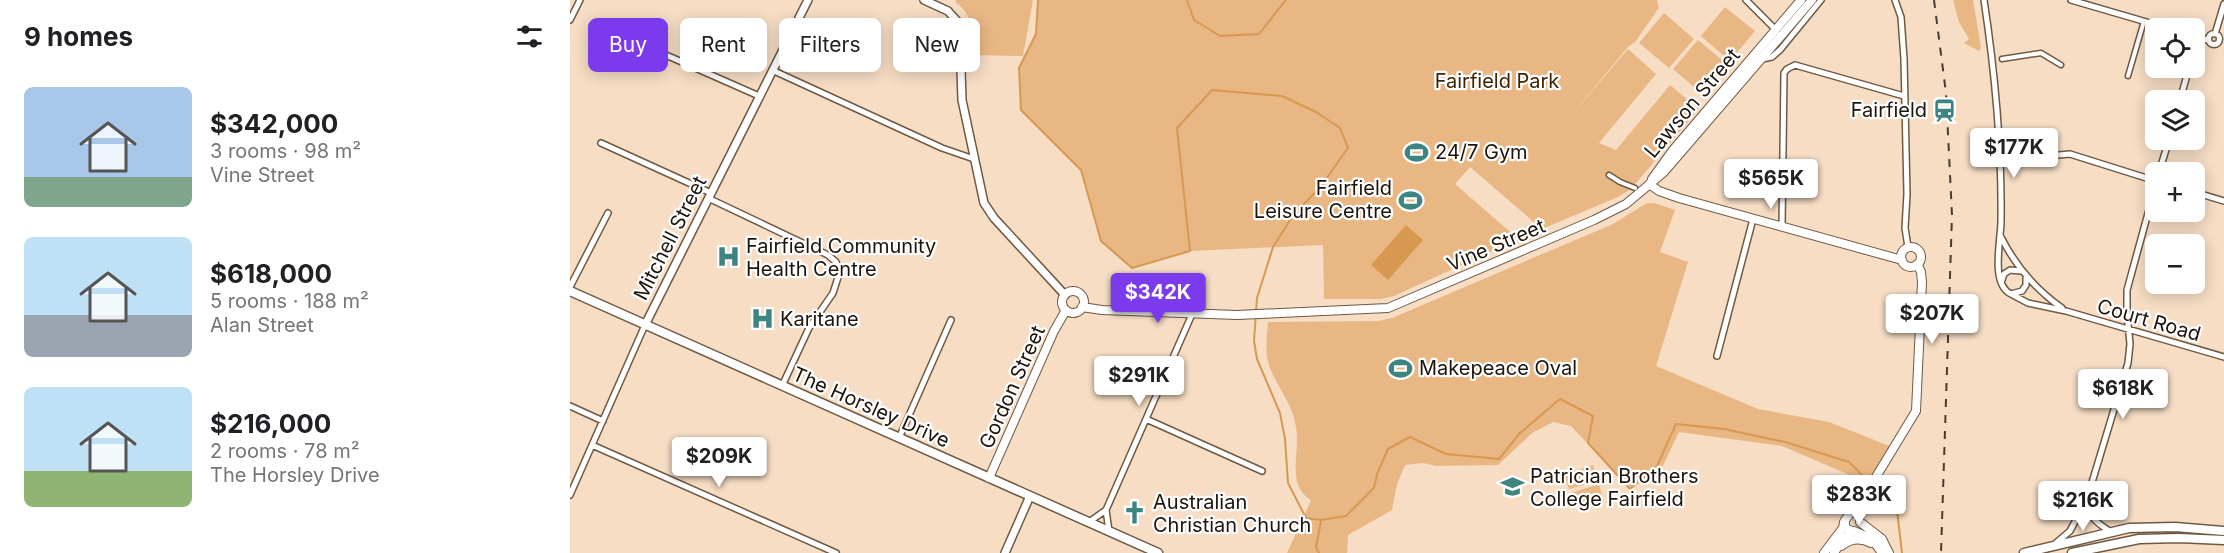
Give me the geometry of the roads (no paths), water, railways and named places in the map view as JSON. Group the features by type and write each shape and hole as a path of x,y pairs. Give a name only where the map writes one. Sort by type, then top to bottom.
{"main road":[{"name":"Lawson Street","path":"1649,184 1664,172 1759,60 1801,0"},
{"name":"Lawson Street","path":"1649,184 1658,168 1775,29 1784,25 1812,0"},
{"path":"1649,184 1659,191 1679,198 1902,260 1908,267 1917,264 1920,252 1915,248 1908,248 1902,252 1902,260"},
{"name":"Vine Street","path":"1082,307 1102,310 1276,315 1376,310 1397,306 1613,212 1637,196 1649,184"},
{"path":"1824,553 1890,457 1917,407 1922,282 1917,264"},
{"name":"The Horsley Drive","path":"570,289 645,325 1158,553"},
{"path":"1075,291 1081,294 1084,300 1082,307 1075,312 1066,310 1063,304 1065,295 1075,291"},
{"name":"Gordon Street","path":"989,478 1066,310"},
{"path":"1834,553 1842,540 1858,528 1860,509 1865,495"},
{"path":"1846,520 1855,516 1882,539 1889,553"},
{"path":"1846,520 1846,529 1872,539 1881,553"},
{"path":"2024,553 2111,532 2148,526 2224,531"},
{"path":"2072,553 2139,539 2162,537 2224,540"},
{"path":"1834,553 1845,542 1857,539 1870,542 1881,553"}],"street":[{"path":"570,20 580,0"},
{"name":"Mitchell Street","path":"570,495 645,325 808,0"},
{"path":"924,0 948,11 957,21 960,38 962,100 987,210 1065,295"},
{"path":"1746,0 1775,29"},
{"name":"Lawson Street","path":"1759,60 1772,57 1780,50 1821,0"},
{"path":"1895,0 1900,10 1902,26 1907,194 1905,228 1908,248"},
{"path":"1984,0 1994,71 2001,160 2001,237 1998,262 2003,288 2011,294 2022,291 2026,285 2026,277 2001,237"},
{"path":"2071,0 2144,21 2128,76"},
{"path":"2208,40 2211,35 2215,34 2224,4"},
{"path":"2205,39 2212,44 2221,44 2219,37 2215,34"},
{"path":"2002,59 2041,53 2061,64"},
{"path":"668,56 759,96"},
{"path":"1782,227 1784,73 1786,69 1795,65 1904,96"},
{"path":"772,70 942,148 974,159"},
{"path":"601,143 710,195 828,255 836,262 840,271 833,293 809,328 782,386"},
{"path":"2001,160 2070,154 2145,178"},
{"path":"1609,175 1635,188"},
{"path":"2205,195 2224,201"},
{"path":"570,289 608,213"},
{"path":"1717,356 1753,219"},
{"path":"2053,545 2070,531 2087,499 2128,363 2130,344 2127,290 2145,222"},
{"path":"2002,281 2007,272 2014,269 2021,271"},
{"name":"Court Road","path":"2026,277 2066,311"},
{"name":"Court Road","path":"2011,294 2028,303 2128,328 2224,357"},
{"path":"1089,522 1106,510 1193,312"},
{"path":"899,438 951,320"},
{"path":"570,406 603,421"},
{"path":"1146,419 1263,471"},
{"path":"592,445 836,553"},
{"path":"1005,553 1030,496"},
{"path":"2087,499 2089,514 2111,532"},
{"path":"1106,510 1109,531"}],"waterway":[{"path":"1038,0 1036,34 1019,68 1021,110 1081,170 1101,241 1132,268 1190,251 1177,128 1212,90 1282,96 1316,112 1340,128 1348,148 1321,186 1292,217 1273,247 1257,298 1254,341 1257,359 1280,413 1285,439 1288,483 1306,518 1321,520 1346,516 1374,488 1377,474 1388,449 1410,437 1446,454 1499,459 1520,433 1560,399 1593,416 1588,443 1630,489 1657,466 1676,424 1724,429 1785,442 1849,462 1869,482"},
{"path":"1187,0 1194,20 1220,36 1259,34 1286,0"},
{"path":"1873,486 1897,510 1902,553"},
{"path":"1319,553 1316,547 1321,521"}],"railway":[{"path":"1934,0 1946,93 1952,215 1941,553"}],"place":[{"name":"Fairfield","path":"1945,110"},
{"name":"24/7 Gym","path":"1417,152"},
{"name":"Fairfield Leisure Centre","path":"1410,200"},
{"name":"Fairfield Community Health Centre","path":"728,257"},
{"name":"Karitane","path":"762,319"},
{"name":"Makepeace Oval","path":"1401,368"},
{"name":"Patrician Brothers College Fairfield","path":"1512,487"},
{"name":"Australian Christian Church","path":"1135,513"}],"park label":[{"name":"Fairfield Park","path":"1497,81"}]}
